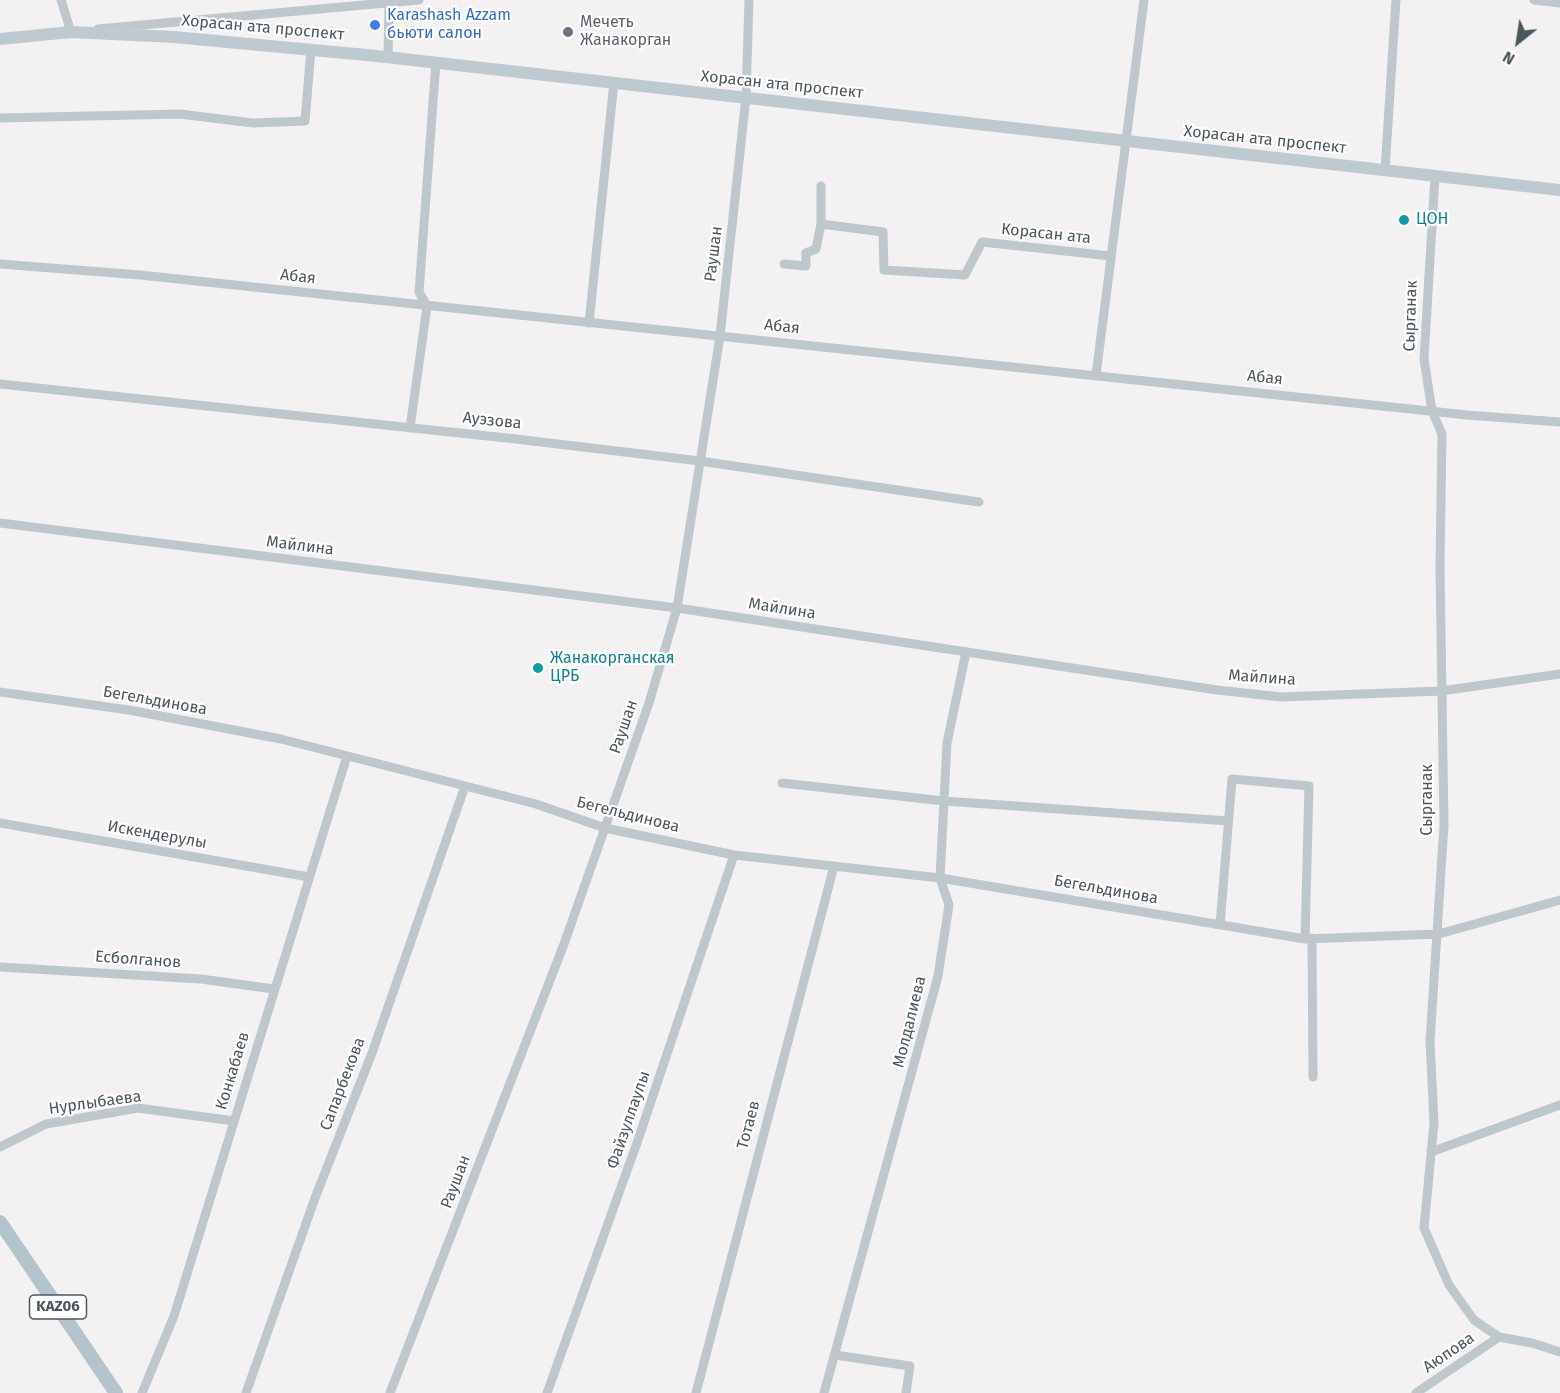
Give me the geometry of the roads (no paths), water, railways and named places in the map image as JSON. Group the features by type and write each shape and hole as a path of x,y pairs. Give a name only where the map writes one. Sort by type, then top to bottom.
{"main road":[{"name":"Хорасан ата проспект","path":"0,39 71,32 174,37 311,49 1560,190"},
{"name":"KAZ06","path":"0,1222 117,1393"}],"street":[{"path":"61,0 71,32 178,20 419,0"},
{"name":"Раушан","path":"390,1393 564,944 649,703 677,608 720,336 746,97 749,0"},
{"path":"1096,375 1144,0"},
{"path":"1385,170 1396,0"},
{"path":"1534,0 1560,3"},
{"path":"388,57 389,3"},
{"path":"0,118 180,114 253,123 305,121 311,49"},
{"path":"410,428 427,306 419,292 436,62"},
{"path":"589,323 614,82"},
{"name":"Сырганак","path":"1436,176 1424,358 1432,411 1442,434 1441,691 1444,825 1439,934 1430,1041 1434,1123 1424,1228 1449,1285 1474,1320 1499,1337 1532,1343 1560,1352"},
{"path":"784,264 806,266 806,254 816,249 821,224 821,186"},
{"name":"Корасан ата","path":"821,224 883,232 884,270 965,275 982,242 1110,256"},
{"name":"Абая","path":"0,264 140,275 1432,411 1560,422"},
{"name":"Ауэзова","path":"0,384 700,461 979,502"},
{"name":"Майлина","path":"0,524 677,608 1217,690 1281,697 1441,691 1560,674"},
{"name":"Молдалиева","path":"824,1393 938,976 949,905 940,878 947,743 966,652"},
{"name":"Бегельдинова","path":"0,692 129,710 281,739 536,804 605,828 734,855 940,878 1308,939 1439,934 1560,900"},
{"name":"Конкабаев","path":"142,1393 174,1316 347,756"},
{"path":"1220,925 1232,779 1309,786 1308,939 1313,1077"},
{"path":"783,783 944,801 1228,821"},
{"name":"Сапарбекова","path":"246,1393 315,1198 372,1053 465,786"},
{"name":"Искендерулы","path":"0,823 309,877"},
{"name":"Файзуллаулы","path":"547,1393 638,1140 734,855"},
{"name":"Тотаев","path":"696,1393 834,866"},
{"name":"Есболганов","path":"0,967 201,979 274,989"},
{"path":"1431,1152 1560,1105"},
{"name":"Нурлыбаева","path":"0,1147 46,1125 138,1108 234,1121"},
{"name":"Аюпова","path":"1416,1393 1499,1337"},
{"path":"835,1355 910,1366 906,1393"}],"place":[{"name":"Karashash Azzam бьюти салон","path":"375,25"},
{"name":"Мечеть Жанакорган","path":"568,32"},
{"name":"ЦОН","path":"1404,220"},
{"name":"Жанакорганская ЦРБ","path":"538,668"}]}
